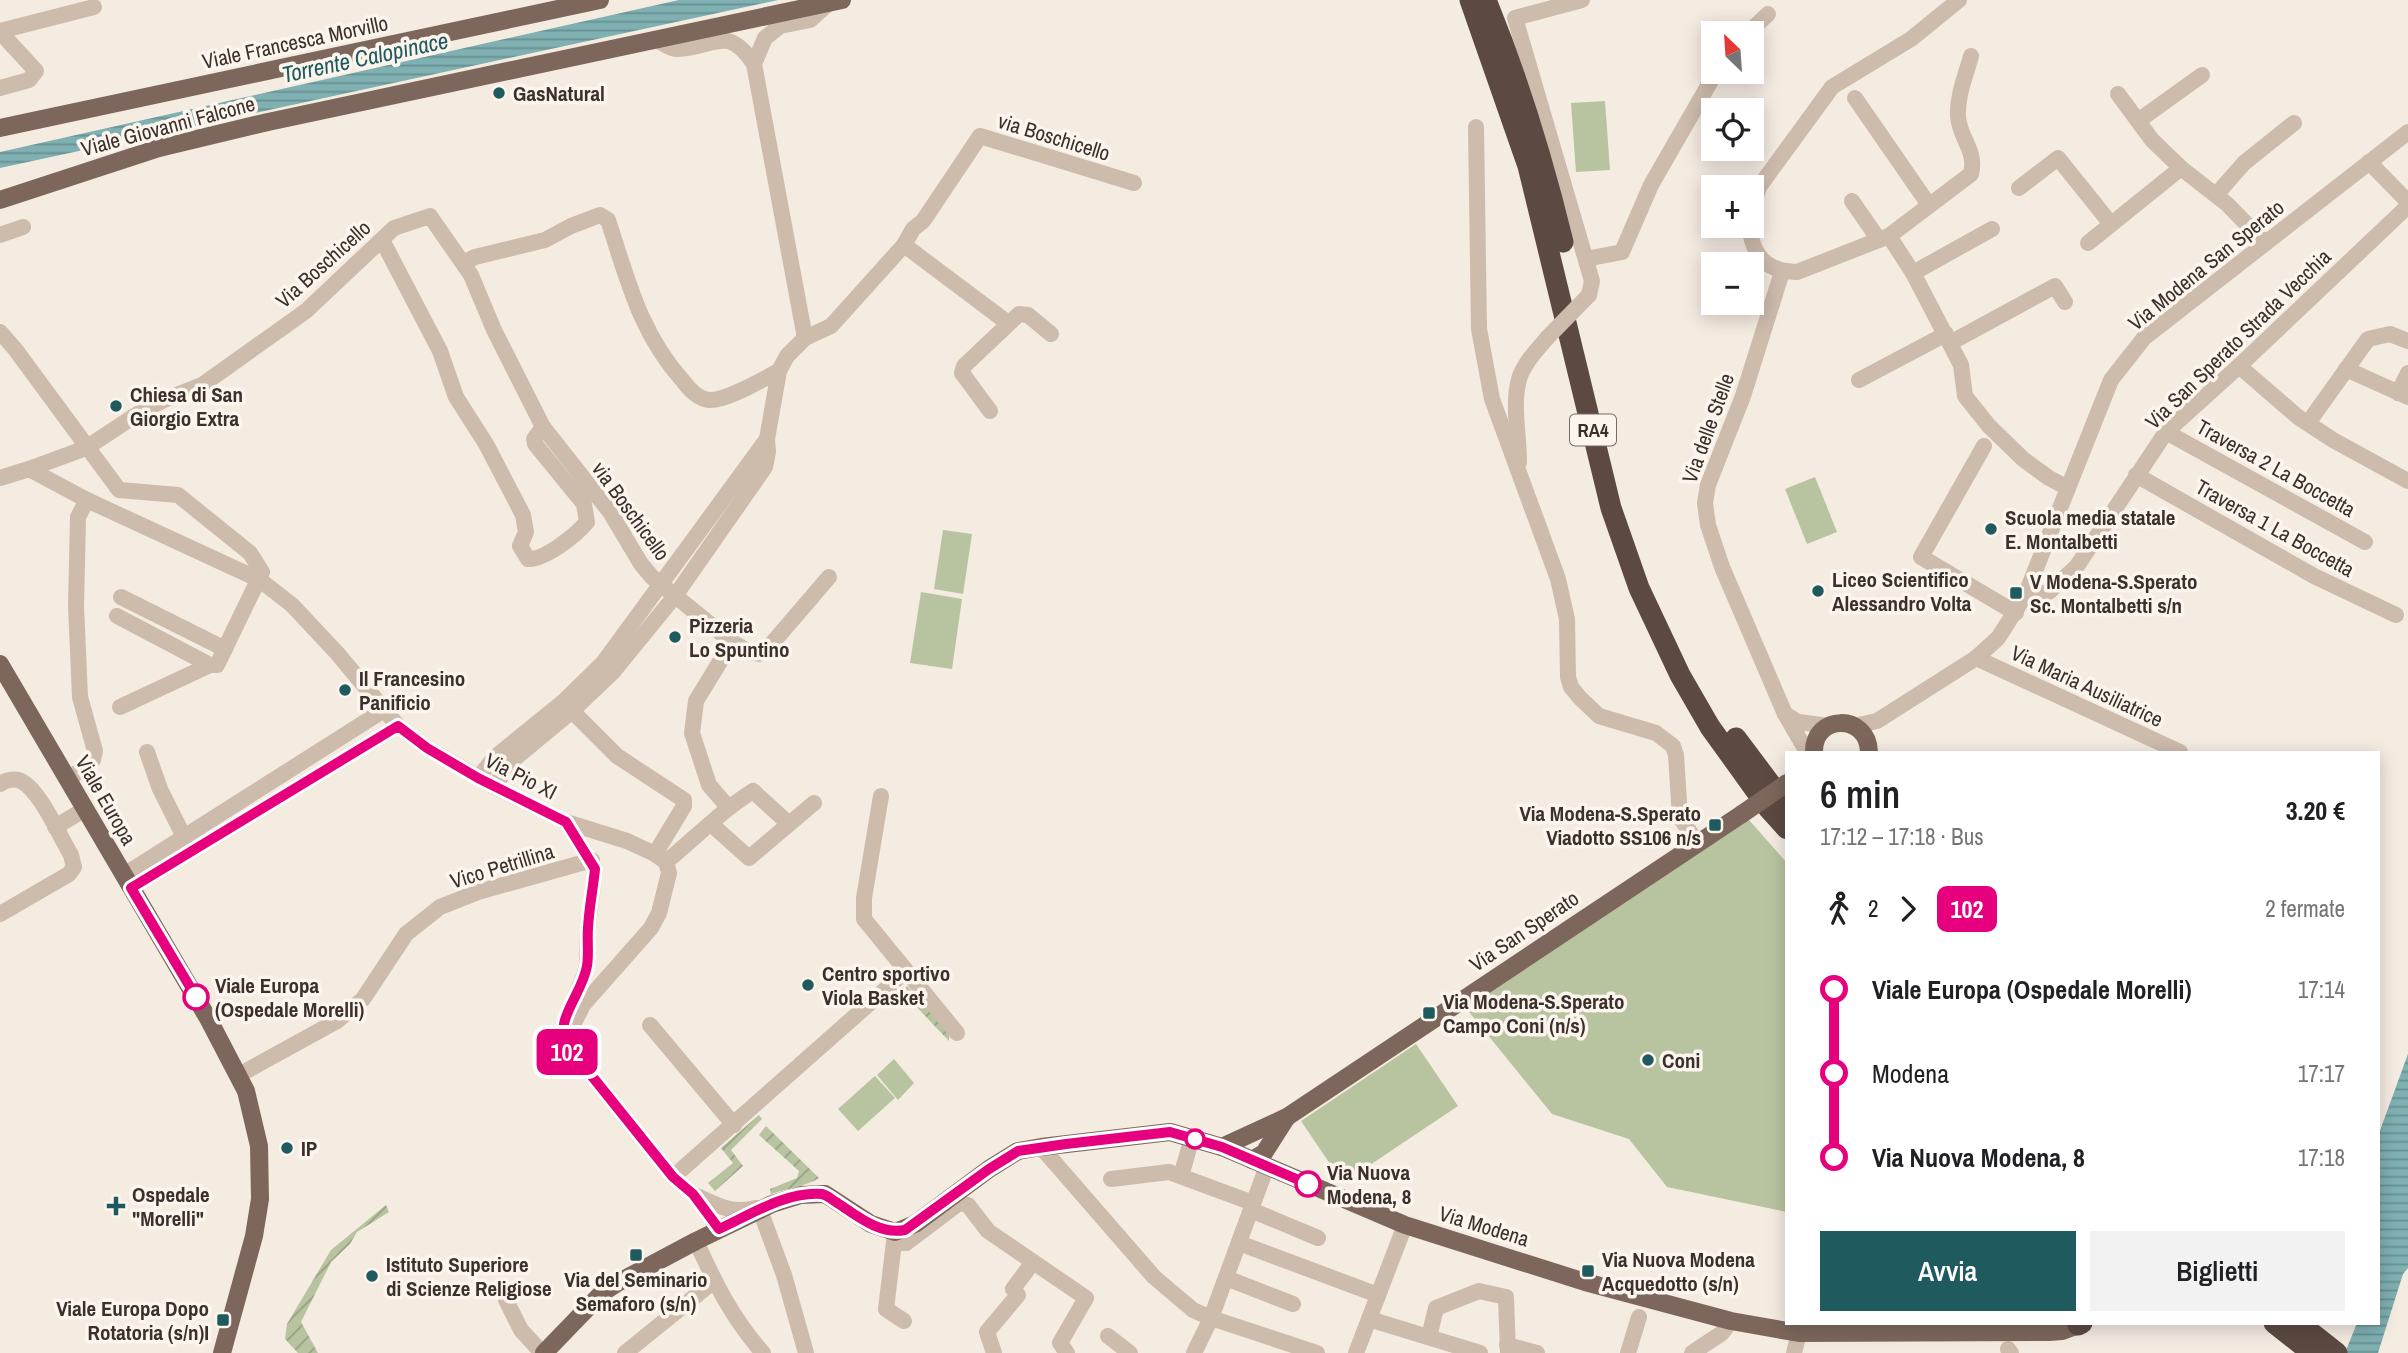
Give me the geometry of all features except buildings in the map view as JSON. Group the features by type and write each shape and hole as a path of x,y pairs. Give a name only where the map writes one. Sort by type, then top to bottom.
{"highway":[{"path":"1462,0 1490,32"},
{"name":"RA4","path":"1470,0 1490,32 1550,188 1624,501 1653,585 1691,667 1725,723 1785,803"},
{"name":"RA4","path":"1486,0 1490,32 1528,166 1611,508 1639,588 1680,675 1710,727 1769,809 1785,827"},
{"path":"1490,32 1494,0"},
{"path":"2298,1329 2312,1353"},
{"path":"2298,1329 2337,1353"}],"main road":[{"name":"Viale Francesca Morvillo","path":"0,128 600,0"},
{"name":"Viale Giovanni Falcone","path":"0,200 159,148 268,122 836,1"},
{"name":"Viale Europa","path":"0,664 239,1074 246,1091 256,1127 260,1199 254,1236 222,1353"},
{"name":"Viale Europa","path":"0,683 201,1026 230,1080 241,1110 248,1147 250,1198 244,1231 210,1353"},
{"path":"1814,751 1817,738 1829,726 1846,723 1865,736 1868,748"},
{"name":"Via San Sperato","path":"1222,1147 1287,1116 1785,784"},
{"path":"1267,1167 1264,1153 1287,1116"},
{"name":"Via Modena","path":"895,1238 1018,1151 1170,1132 1222,1147 1405,1225 1585,1282 1731,1321 1799,1333 2049,1332 2062,1331 2077,1325"},
{"path":"1255,1133 1267,1167"},
{"path":"1267,1167 1273,1141"},
{"path":"543,1353 602,1293 619,1282 719,1229 766,1207 801,1195 825,1194 895,1238"}],"street":[{"path":"498,22 554,0"},
{"path":"1519,475 1516,407 1519,378 1531,357 1547,338 1589,295 1592,281 1515,19 1582,0"},
{"path":"1764,180 1832,87 1911,40 1959,0"},
{"path":"754,64 765,38 780,26 810,20 836,1"},
{"path":"0,89 29,80 36,71 0,31 94,7"},
{"path":"1761,21 1768,14"},
{"path":"657,40 674,49 721,40 734,42 754,64 806,338"},
{"path":"1750,238 1751,246 1758,256 1782,272 1809,269 1884,238 1971,174 1974,162 1957,118 1960,93 1972,56"},
{"path":"2138,121 2202,75"},
{"path":"1586,258 1622,252 1651,185 1709,84"},
{"path":"2118,94 2152,140 2181,168 2216,195 2264,242"},
{"path":"1855,98 1929,205"},
{"path":"2216,195 2244,163 2294,123"},
{"path":"1476,127 1479,330 1492,399 1558,579 1567,619 1568,677 1571,687 1599,716 1656,733 1673,746 1676,755 1680,817 1697,843"},
{"name":"Via Modena San Sperato","path":"1877,721 1976,658 1998,638 2025,596 2111,380 2144,338 2408,132"},
{"name":"via Boschicello","path":"779,371 787,356 806,338 831,326 904,246 913,229 923,220 980,136 1134,183"},
{"path":"2019,188 2059,158 2111,224"},
{"path":"2369,162 2408,204"},
{"path":"2088,243 2181,168"},
{"path":"1852,201 1913,273 1961,365 1965,396 1989,426 2024,459 2049,478 2068,488"},
{"name":"Via San Sperato Strada Vecchia","path":"2025,596 2049,593 2077,566 2166,432 2408,204"},
{"path":"463,263 475,257 545,240 571,226 600,215 604,216 608,220 637,310 657,349 678,376 699,396 709,400 725,397 779,371"},
{"name":"Via Boschicello","path":"29,470 86,448 135,415 202,385 306,311 394,228 430,216 463,263"},
{"path":"0,235 23,227"},
{"path":"1913,273 1992,229"},
{"path":"382,240 440,351 456,397 486,444 523,515 526,532 520,545 528,559 538,559 579,531 587,522 584,504 535,444 534,439 543,427"},
{"path":"904,246 1008,323"},
{"name":"via Boschicello","path":"463,263 543,427 610,512 641,564 675,596 732,642 749,652 759,654 765,651 829,577"},
{"name":"Via delle Stelle","path":"1782,272 1761,343 1708,485 1704,503 1708,525 1723,567 1785,714 1806,751"},
{"path":"1859,380 2055,286 2065,302"},
{"path":"990,411 962,373 964,366 1019,314 1028,315 1051,334"},
{"path":"0,332 119,490 178,495 250,554 262,572 217,665 210,665 120,707"},
{"path":"2308,423 2368,339 2390,334 2408,341"},
{"path":"2408,357 2408,367"},
{"path":"2239,366 2308,423 2408,480"},
{"path":"2346,369 2403,395 2408,373"},
{"path":"478,778 494,758 613,672 675,596 765,467 779,371"},
{"name":"Traversa 2 La Boccetta","path":"2166,432 2365,542"},
{"path":"495,787 507,765 567,706 603,663 767,439"},
{"path":"1984,446 1921,557 2016,612"},
{"path":"0,478 29,470"},
{"name":"Via Pio XI","path":"29,470 87,500 260,580 310,624 398,726 427,748 478,778 566,822 627,841 661,858"},
{"name":"Traversa 1 La Boccetta","path":"2136,475 2314,576 2396,615"},
{"path":"68,780 93,760 95,751 80,697 76,606 78,517 87,500"},
{"path":"121,597 225,649"},
{"path":"117,616 210,665"},
{"path":"728,807 709,785 692,733 696,701 732,642"},
{"name":"Via Maria Ausiliatrice","path":"1976,658 2178,751"},
{"path":"567,706 617,756 685,802 661,858"},
{"path":"128,882 185,839 384,710"},
{"path":"1785,714 1798,722 1829,726"},
{"path":"1854,726 1877,721"},
{"path":"1868,748 1877,721"},
{"path":"128,882 398,726"},
{"path":"147,751 160,789 185,839"},
{"path":"0,784 19,780 32,789 71,855 74,867 69,874 0,914"},
{"path":"661,858 753,791 788,823"},
{"path":"881,796 864,898 864,919 957,1033"},
{"path":"711,824 748,858 814,803"},
{"path":"54,827 77,814"},
{"path":"566,822 592,860 595,869 588,926 587,965 563,1028 563,1041 568,1056 574,1063 583,1065"},
{"path":"661,858 669,873 659,913 651,928 583,1005 572,1027 573,1040 583,1065 673,1177 693,1194 719,1229"},
{"name":"Vico Petrillina","path":"239,1074 337,1021 363,999 406,934 440,907 478,892 592,860"},
{"path":"673,1177 896,980"},
{"path":"650,1025 734,1125"},
{"path":"1181,1176 1192,1138"},
{"path":"1041,1147 1154,1277 1193,1310 1281,1347 1317,1353"},
{"path":"1194,1353 1211,1318 1267,1167"},
{"path":"1111,1180 1169,1172 1252,1206 1318,1238"},
{"path":"693,1194 723,1208 740,1212 766,1207 806,1353"},
{"path":"904,1321 886,1309 895,1238 906,1243 959,1203 963,1203 968,1205 988,1231 1086,1298 1060,1343 1067,1353"},
{"path":"1356,1353 1405,1225"},
{"path":"696,1241 714,1281 744,1331 763,1353"},
{"path":"1239,1243 1378,1295"},
{"path":"994,1353 987,1332 1018,1295 1013,1289 1033,1262"},
{"path":"1226,1278 1293,1304"},
{"path":"625,1353 714,1281"},
{"path":"1429,1338 1436,1308 1479,1291 1506,1297 1507,1349 1537,1353"},
{"path":"506,1300 521,1330 543,1353"},
{"path":"1628,1353 1639,1317"},
{"path":"1369,1320 1480,1353"},
{"path":"1692,1353 1722,1333 1731,1321"},
{"path":"1794,1353 1799,1333"},
{"path":"1108,1336 1130,1353"}],"green space":[{"path":"1605,101 1610,170 1576,172 1571,103"},
{"path":"1815,477 1837,532 1807,544 1785,489"},
{"path":"943,530 972,534 963,594 934,589"},
{"path":"921,592 962,599 952,669 910,663"},
{"name":"Coni","path":"1749,820 1785,861 1785,1212 1667,1187 1629,1139 1552,1114 1465,1007"},
{"path":"907,986 949,1031 949,1041 910,1000 895,1002 892,999"},
{"path":"1416,1044 1458,1106 1343,1183 1301,1121"},
{"path":"894,1059 914,1083 898,1100 877,1075"},
{"path":"875,1076 895,1098 858,1131 838,1109"},
{"path":"759,1115 762,1119 731,1150 743,1166 715,1191 708,1183 733,1163 721,1148"},
{"path":"766,1126 819,1178 771,1194 770,1189 797,1178 799,1171 759,1135"},
{"path":"386,1205 389,1212 357,1232 350,1244 331,1262 301,1322 318,1353 298,1353 285,1339 287,1324 331,1250"}],"water":[{"path":"679,0 778,0 0,168 0,152"},
{"path":"2408,1054 2408,1268 2403,1274 2378,1353 2345,1353 2356,1325 2380,1325 2380,1131"}],"bus line":[{"name":"102","path":"196,997 131,888 398,726 427,748 478,778 566,822 592,860 595,869 588,926 587,965 563,1028 563,1041 568,1056 574,1063 583,1065 673,1177 693,1194 719,1229 772,1204 801,1195 825,1194 871,1224 895,1232 905,1230 1018,1151 1170,1132 1222,1147 1308,1184"}],"place":[{"name":"GasNatural","path":"499,93"},
{"name":"Chiesa di San Giorgio Extra","path":"116,406"},
{"name":"Scuola media statale E. Montalbetti","path":"1991,529"},
{"name":"Liceo Scientifico Alessandro Volta","path":"1818,591"},
{"name":"V Modena-S.Sperato Sc. Montalbetti s/n","path":"2016,593"},
{"name":"Pizzeria Lo Spuntino","path":"675,637"},
{"name":"Il Francesino Panificio","path":"345,690"},
{"name":"Via Modena-S.Sperato Viadotto SS106 n/s","path":"1715,825"},
{"name":"Centro sportivo Viola Basket","path":"808,985"},
{"name":"Viale Europa (Ospedale Morelli)","path":"196,997"},
{"name":"Via Modena-S.Sperato Campo Coni (n/s)","path":"1429,1013"},
{"name":"Coni","path":"1648,1060"},
{"name":"IP","path":"287,1148"},
{"name":"Via Nuova Modena, 8","path":"1308,1184"},
{"name":"Ospedale \"Morelli\"","path":"116,1206"},
{"name":"Via del Seminario Semaforo (s/n)","path":"636,1255"},
{"name":"Via Nuova Modena Acquedotto (s/n)","path":"1588,1271"},
{"name":"Istituto Superiore di Scienze Religiose","path":"372,1276"},
{"name":"Viale Europa Dopo Rotatoria (s/n)I","path":"223,1320"}],"water label":[{"name":"Torrente Calopinace","path":"365,57"}]}
